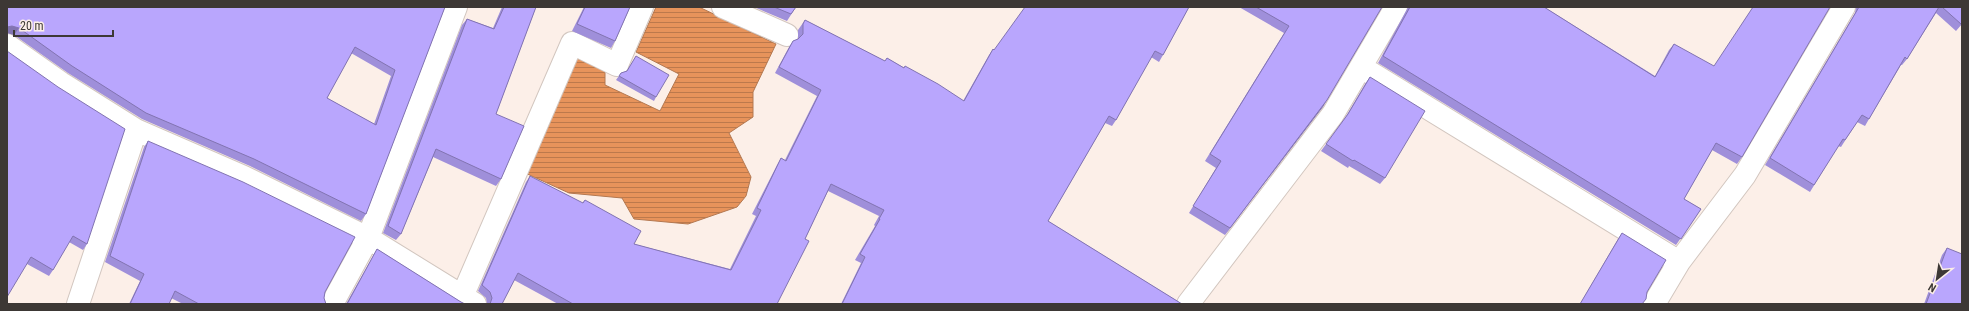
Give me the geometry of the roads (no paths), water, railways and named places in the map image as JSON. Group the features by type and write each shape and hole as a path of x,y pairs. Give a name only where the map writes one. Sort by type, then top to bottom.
{"street":[{"path":"332,304 368,238 456,7"},
{"path":"7,45 61,83 136,130 244,177 368,238 469,300 572,43 617,65 642,7"},
{"path":"723,7 787,35"},
{"path":"1188,304 1334,114 1396,7"},
{"path":"1654,304 1679,262 1745,175 1844,7"},
{"path":"1361,67 1679,262"},
{"path":"78,304 136,130"}]}
